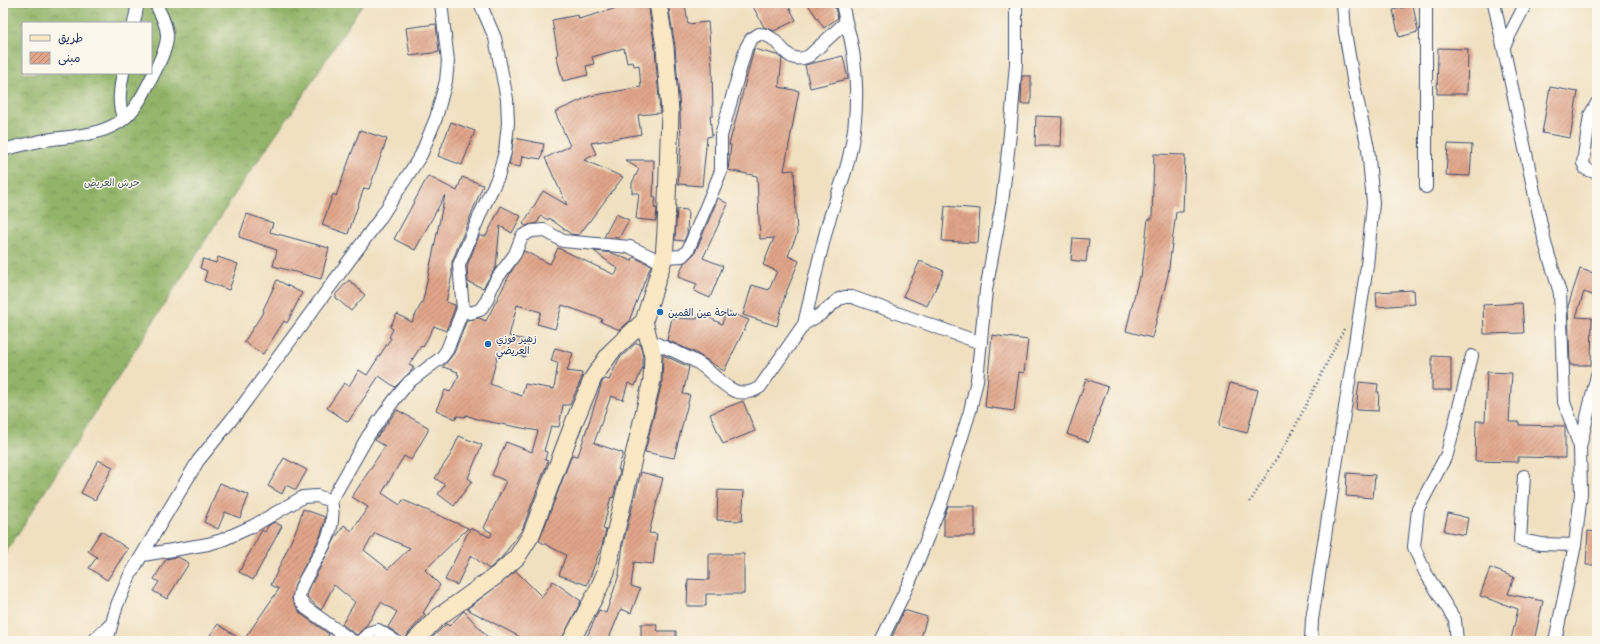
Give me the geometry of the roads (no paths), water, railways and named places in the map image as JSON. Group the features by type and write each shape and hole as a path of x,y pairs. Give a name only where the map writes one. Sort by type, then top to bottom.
{"street":[{"path":"134,22 138,3"},
{"path":"3,150 34,142 91,133 109,128 124,119 144,91 168,42 166,24 155,3"},
{"path":"107,641 110,625 122,591 198,461 240,409 378,220 421,155 436,118 446,81 448,55 441,3"},
{"path":"352,641 306,608 299,599 302,586 326,543 333,525 331,501 368,436 395,399 409,382 442,357 447,350 463,309 459,265 482,210 498,177 505,152 508,123 505,91 495,38 480,3"},
{"path":"415,641 436,619 497,575 517,557 531,535 575,420 593,378 611,352 644,321 663,260 666,242 670,112 665,47 658,3"},
{"path":"650,341 698,363 727,388 733,391 746,393 754,391 766,380 804,324 823,243 849,157 852,138 855,72 850,34 842,3"},
{"path":"881,641 909,583 941,504 970,411 977,380 986,290 1002,203 1011,129 1016,64 1016,3"},
{"path":"1311,641 1312,620 1367,266 1373,203 1368,148 1354,85 1345,32 1343,3"},
{"path":"1426,3 1426,187"},
{"path":"1494,3 1499,17"},
{"path":"1498,3 1504,46 1545,242 1560,293 1564,402 1580,447"},
{"path":"1504,46 1526,3"},
{"path":"463,309 470,313 480,310 488,300 491,289 498,277 515,254 522,236 532,231 544,230 563,241 630,247 663,260 682,256 688,250 721,171 721,136 744,53 751,39 759,34 768,36 792,58 802,59 808,56 846,22"},
{"path":"123,74 119,109 124,119"},
{"path":"1597,103 1590,115 1583,162 1586,169 1597,173"},
{"path":"804,324 821,314 836,300 849,296 981,343"},
{"path":"571,641 606,572 652,380 653,356 644,321"},
{"path":"1457,641 1455,620 1425,572 1414,547 1418,510 1447,454 1472,356"},
{"path":"1555,641 1575,545 1581,494 1580,447 1597,375"},
{"path":"1524,476 1520,540 1541,544 1575,545"},
{"path":"143,555 201,546 222,540 253,526 302,497 317,496 331,501"},
{"path":"93,641 110,625"},
{"path":"362,641 371,632 378,630 395,641"}],"place":[{"name":"ساحة عين القمين","path":"660,312"},
{"name":"زهير فوزي العريضي","path":"488,344"}],"park label":[{"name":"حرش العريض","path":"112,182"}]}
